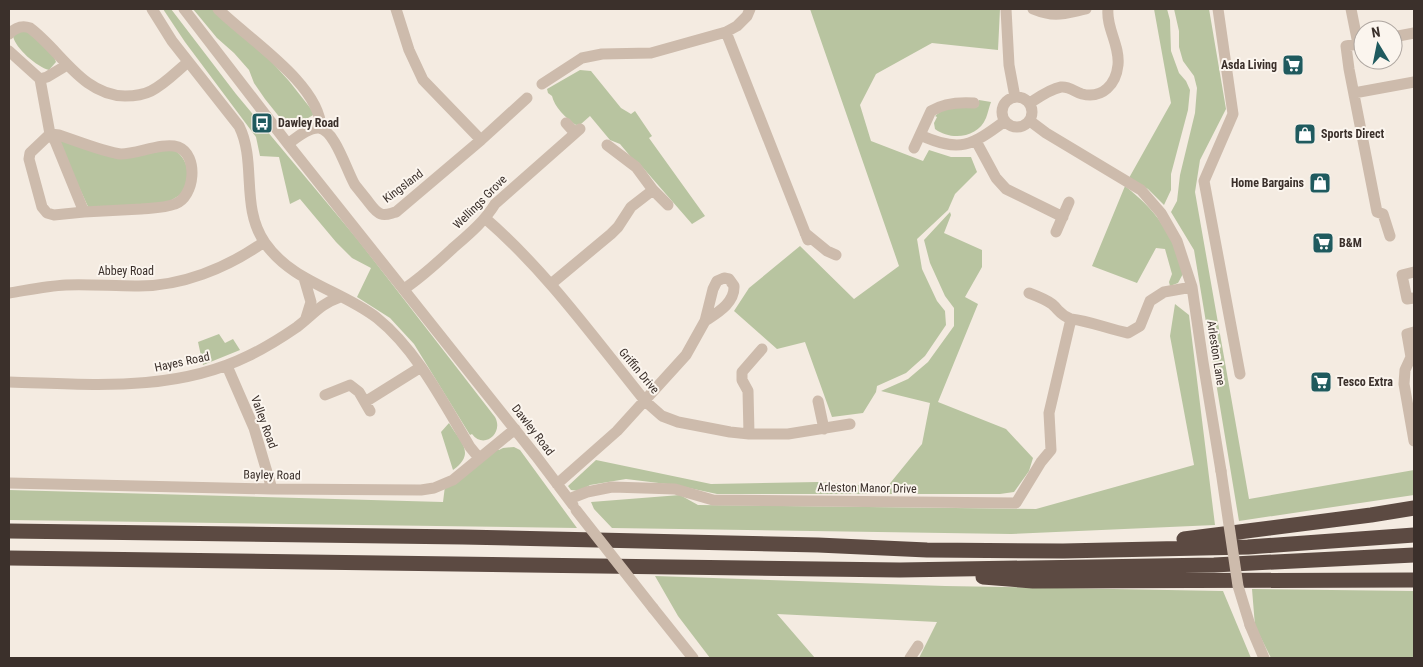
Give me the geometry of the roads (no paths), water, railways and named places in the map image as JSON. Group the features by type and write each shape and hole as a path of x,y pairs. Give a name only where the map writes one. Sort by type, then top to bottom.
{"highway":[{"path":"1063,551 1190,539 1414,508"},
{"path":"9,532 463,537 818,545 927,550 1063,551 1248,547 1414,535"},
{"path":"9,558 900,570 1214,565 1414,555"},
{"path":"900,570 1033,581 1414,580"}],"street":[{"path":"152,9 172,41 244,136 249,162 251,206 264,242 273,253 304,278 377,318 390,329 421,367 470,447 480,458"},
{"name":"Dawley Road","path":"184,9 693,658"},
{"path":"218,9 266,49 300,85 317,110 321,118 321,128 309,130 288,144"},
{"path":"396,9 409,50 423,80 481,140"},
{"path":"542,84 582,58 602,54 651,53 726,32 737,26 747,16 750,9"},
{"path":"1006,9 1009,65 1015,97"},
{"path":"1032,9 1057,16 1086,9"},
{"path":"1030,103 1059,88 1066,87 1082,94 1090,94 1106,91 1111,85 1116,75 1118,58 1107,18 1108,9"},
{"path":"1218,9 1233,114 1204,181 1240,374"},
{"path":"9,34 25,26 30,28 67,65 100,91 110,94 133,96 154,90 188,62"},
{"path":"726,32 807,237 836,255"},
{"path":"1353,44 1346,46 1377,212 1383,214 1390,236"},
{"path":"9,52 40,79 50,134 55,141 84,212"},
{"path":"40,79 67,65"},
{"path":"1354,92 1414,82"},
{"path":"1015,97 1024,98 1030,103 1033,112 1030,121 1017,127 1008,124 1002,112 1007,100 1015,97"},
{"name":"Kingsland","path":"321,128 333,139 355,185 374,209 381,214 388,214 396,212 481,140 526,98"},
{"path":"914,148 931,111 937,107 962,102 974,103"},
{"path":"920,134 938,142 963,145 976,141 1005,121"},
{"name":"Arleston Lane","path":"1030,121 1046,133 1141,190 1160,213 1176,241 1192,287 1238,586 1250,625 1264,658"},
{"name":"Wellings Grove","path":"404,288 420,278 486,219 495,204 577,131 566,123"},
{"path":"50,134 121,154 171,146 184,151 193,172 190,188 186,196 176,204 158,208 54,215 47,213 42,207 29,159 30,153 50,134"},
{"path":"976,141 996,178 1006,189 1063,217"},
{"path":"607,145 636,167 653,190 668,205"},
{"path":"550,284 611,234 631,207 653,190"},
{"path":"1056,232 1069,202"},
{"name":"Griffin Drive","path":"486,219 502,233 550,284 644,401 662,416 678,422 749,434 788,434 850,424"},
{"name":"Abbey Road","path":"9,293 63,285 136,286 182,280 220,268 264,242"},
{"path":"1414,272 1402,274 1407,300 1414,298"},
{"path":"304,278 311,302 306,320"},
{"path":"1030,293 1046,300 1060,314 1071,319 1086,321 1108,329 1128,332 1140,326 1150,301 1164,292 1192,287"},
{"name":"Hayes Road","path":"9,382 132,384 168,381 203,373 227,366 269,345 306,320 326,302 340,297"},
{"name":"Arleston Manor Drive","path":"568,499 587,492 612,487 676,489 713,500 1016,503 1041,462 1051,450 1049,413 1071,319"},
{"path":"557,484 617,431 686,355 705,321"},
{"path":"1414,332 1407,334 1413,357 1405,370 1409,383 1414,434"},
{"path":"749,434 748,391 742,380 742,372 762,349"},
{"name":"Valley Road","path":"227,366 254,428 272,489"},
{"path":"325,395 350,385 365,402 421,367"},
{"path":"818,401 824,429"},
{"name":"Bayley Road","path":"9,483 272,489 421,490 434,488 464,473 515,429"},
{"path":"910,658 918,646"}],"place":[{"name":"Asda Living","path":"1293,65"},
{"name":"Dawley Road","path":"262,123"},
{"name":"Sports Direct","path":"1305,134"},
{"name":"Home Bargains","path":"1320,183"},
{"name":"B&M","path":"1323,243"},
{"name":"Tesco Extra","path":"1321,382"}]}
